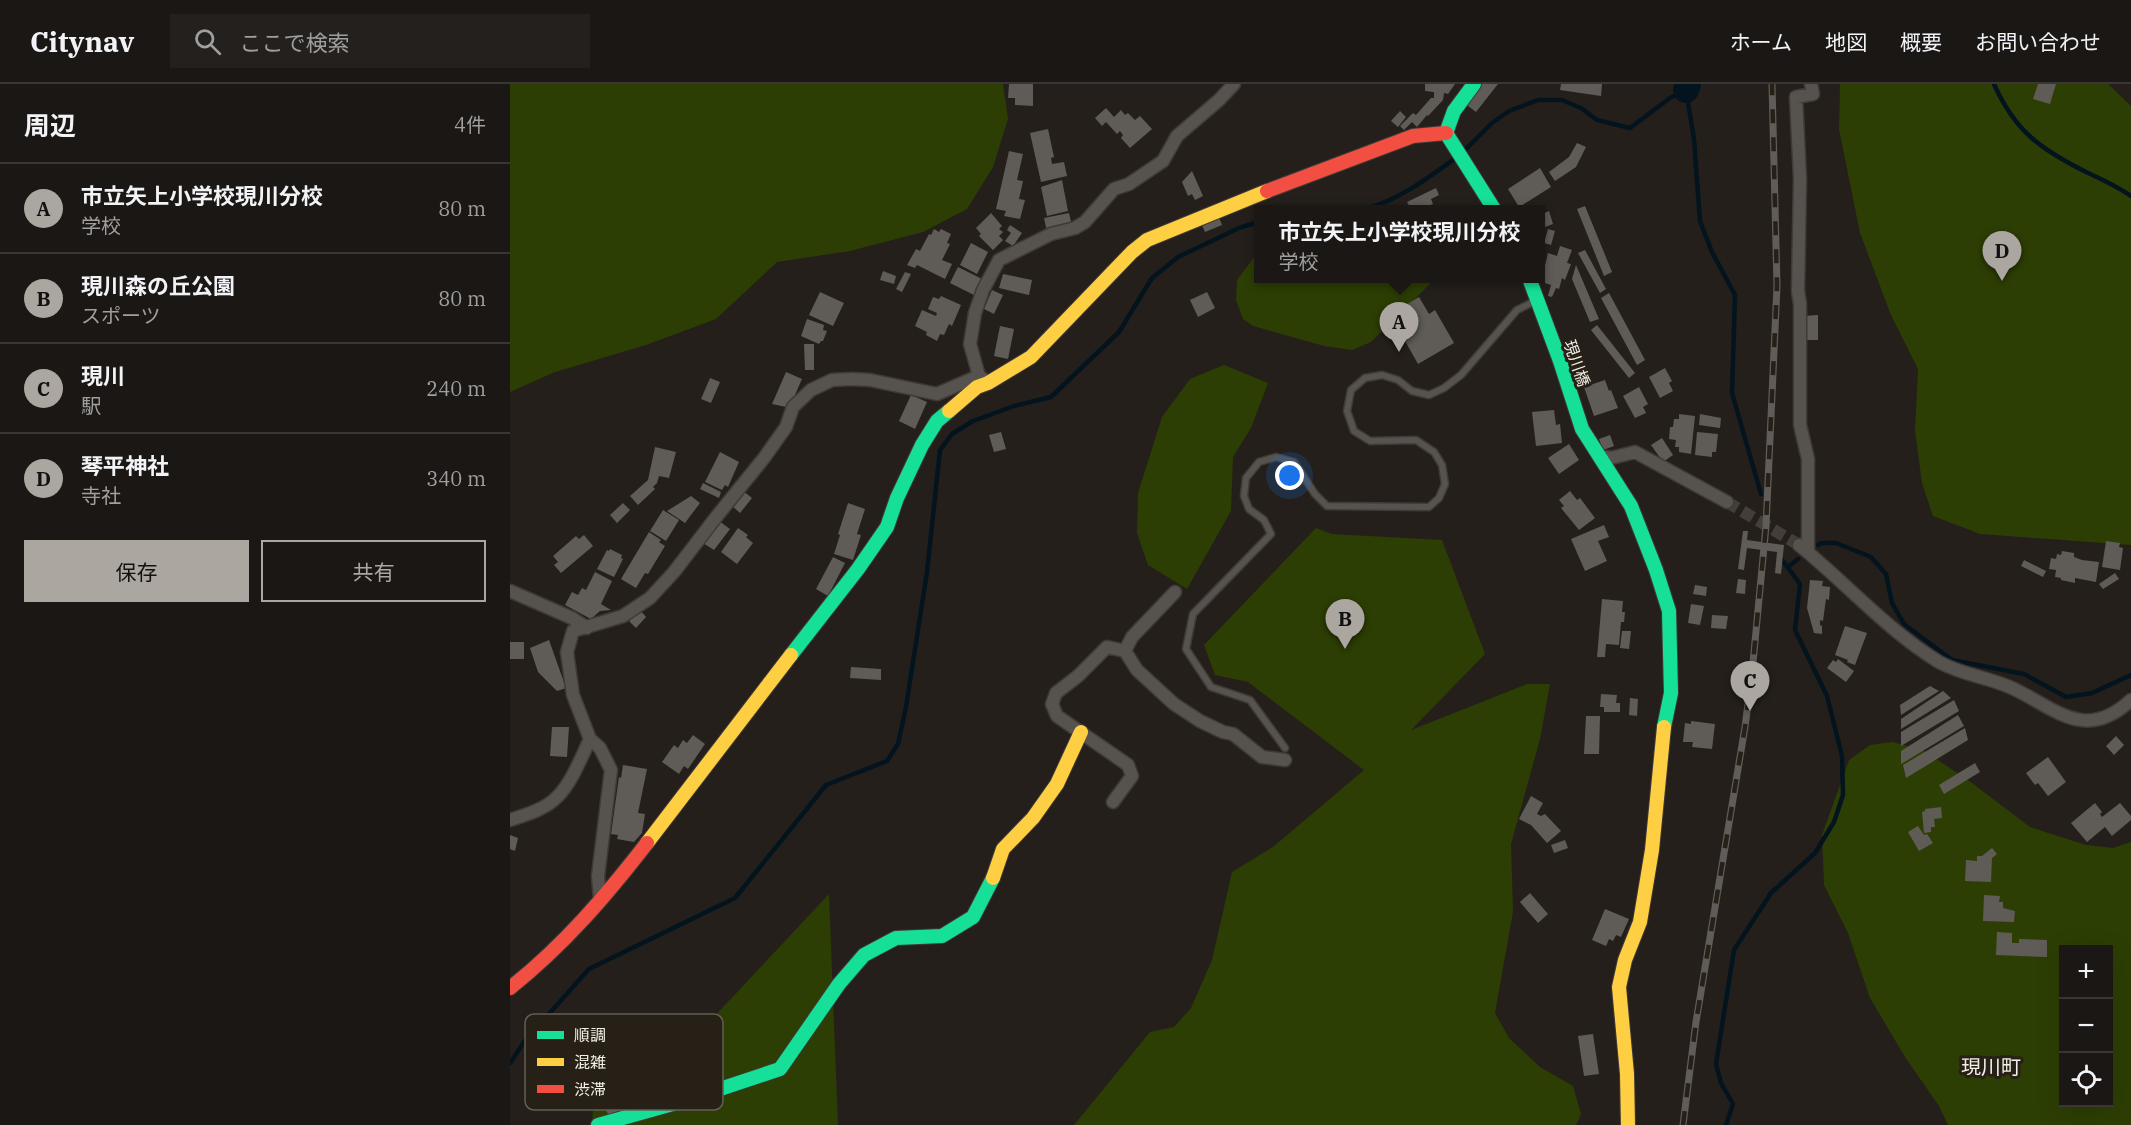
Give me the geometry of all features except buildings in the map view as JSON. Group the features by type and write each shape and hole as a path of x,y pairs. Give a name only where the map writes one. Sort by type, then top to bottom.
{"street":[{"path":"982,385 970,345 975,313 983,290 999,260 1051,234 1075,228 1085,222 1114,189 1129,184 1163,161 1177,136 1234,84"},
{"path":"1474,84 1454,111 1450,139 1491,205"},
{"path":"1811,84 1813,94 1796,97 1800,179 1798,291 1800,304 1800,425 1808,459 1803,548 1916,646 1956,671 2010,687 2062,716 2079,720 2098,719 2113,714 2131,700"},
{"path":"510,988 552,954 582,923 634,860 858,569 887,527 912,466 937,421 982,385 1031,357 1132,252 1147,240 1233,203 1413,136 1450,139"},
{"name":"現川橋","path":"1531,283 1582,429 1631,506 1669,611 1671,693 1663,734 1652,850 1640,922 1625,960 1619,987 1627,1074 1628,1125"},
{"path":"600,899 598,876 611,770 600,748 590,739 573,695 567,652 573,631 623,616 650,598 675,572 764,459 786,427 793,407 811,390 832,380 851,379 870,380 937,394 974,378 982,385"},
{"path":"1599,456 1611,458 1635,452 1727,502"},
{"path":"510,591 572,618 587,628"},
{"path":"1125,651 1132,637 1175,592"},
{"path":"1113,802 1132,777 1128,765 1057,716 1052,704 1056,693 1078,676 1107,647 1125,651 1137,670 1174,704 1200,721 1223,732 1233,734 1262,757 1285,754"},
{"path":"723,1088 780,1069 839,984 864,955 896,938 942,936 973,916 997,870 1004,849 1033,818 1057,784 1081,732"},
{"path":"510,820 526,815 556,799 564,789 590,739"},
{"path":"598,1125 651,1110"}],"lane":[{"path":"1285,754 1250,700 1211,687 1186,649 1192,614 1271,534 1264,520 1249,509 1244,496 1246,478 1259,462 1276,457 1294,462 1315,494 1327,506 1429,507 1439,498 1444,484 1442,465 1434,453 1416,440 1370,441 1354,431 1347,411 1351,390 1365,378 1382,375 1398,380 1412,392 1429,395 1444,388 1461,375 1517,310 1537,300"}],"green space":[{"path":"510,84 1003,84 1008,119 993,167 967,209 923,232 850,251 777,262 716,319 646,345 555,372 510,392"},
{"path":"1840,84 2108,84 2131,106 2131,545 1980,534 1933,516 1922,483 1915,431 1918,369 1891,315 1860,233 1839,129"},
{"path":"1254,257 1254,283 1431,283 1371,342 1352,350 1324,346 1253,326 1243,319 1236,300 1237,280"},
{"path":"1224,365 1268,383 1251,428 1233,457 1231,511 1187,589 1148,565 1137,533 1138,493 1162,417 1190,379"},
{"path":"1316,528 1332,534 1442,540 1485,654 1411,730 1527,684 1550,684 1540,739 1511,844 1513,912 1495,1013 1509,1038 1540,1067 1573,1086 1581,1114 1576,1125 1074,1125 1150,1032 1174,1027 1191,1008 1212,960 1232,872 1273,847 1364,770 1248,682 1215,675 1204,645"},
{"path":"1892,742 1923,750 1972,783 2030,827 2086,845 2113,848 2131,842 2131,1125 1948,1125 1939,1106 1905,1057 1870,998 1848,933 1824,885 1822,835 1849,760 1870,745"},
{"path":"829,894 838,1125 592,1125 593,1110 723,1110 723,1014 717,1014"}],"waterway":[{"path":"1686,90 1688,84"},
{"path":"1994,84 2020,126 2042,146 2131,196"},
{"path":"1463,152 1492,123 1509,111 1538,100 1562,100 1581,108 1597,120 1630,128 1670,98 1686,90 1694,139 1700,221 1712,252 1735,295 1732,393 1761,494"},
{"path":"1378,205 1402,194 1457,157"},
{"path":"549,1014 589,969 735,898 826,785 887,761 898,744 906,707 927,572 940,450 952,434 973,421 1014,406 1051,397 1119,332 1152,278 1178,257 1254,223"},
{"path":"1818,545 1836,543 1871,557 1886,574 1892,603 1904,624 1952,660 2024,674 2066,697 2092,693 2131,675"},
{"path":"1726,1125 1733,1104 1721,1083 1716,1064 1734,950 1771,893 1815,853 1834,822 1843,795 1842,756 1827,696 1795,630 1800,584 1780,557"},
{"path":"1788,567 1798,559"},
{"path":"510,1063 525,1041"}],"tunnel":[{"path":"1727,502 1799,545"}],"railway":[{"path":"1683,1125 1696,1022 1745,727 1766,526 1777,286 1772,84"}],"traffic: fast":[{"path":"1446,133 1454,111 1474,84"},
{"path":"1446,133 1491,205"},
{"path":"1531,283 1582,429 1631,506 1669,611 1671,693 1664,727"},
{"path":"791,655 858,569 887,527 897,498 922,445 937,421 949,411"},
{"path":"723,1088 780,1069 839,984 864,955 896,938 942,936 973,917 993,878"},
{"path":"598,1125 651,1110"}],"traffic: slow":[{"path":"949,411 977,387 988,383 1031,357 1132,252 1147,240 1267,191"},
{"path":"647,843 791,655"},
{"path":"1628,1125 1627,1074 1619,987 1625,960 1640,922 1652,850 1664,727"},
{"path":"993,878 1003,849 1033,818 1057,784 1081,732"}],"traffic: jam":[{"path":"1267,191 1413,136 1446,133"},
{"path":"510,988 583,920 647,843"}],"place":[{"name":"琴平神社","path":"2002,281"},
{"name":"市立矢上小学校現川分校","path":"1399,352"},
{"name":"現川森の丘公園","path":"1345,649"},
{"name":"現川","path":"1750,711"}],"district":[{"name":"現川町","path":"1991,1066"}]}
